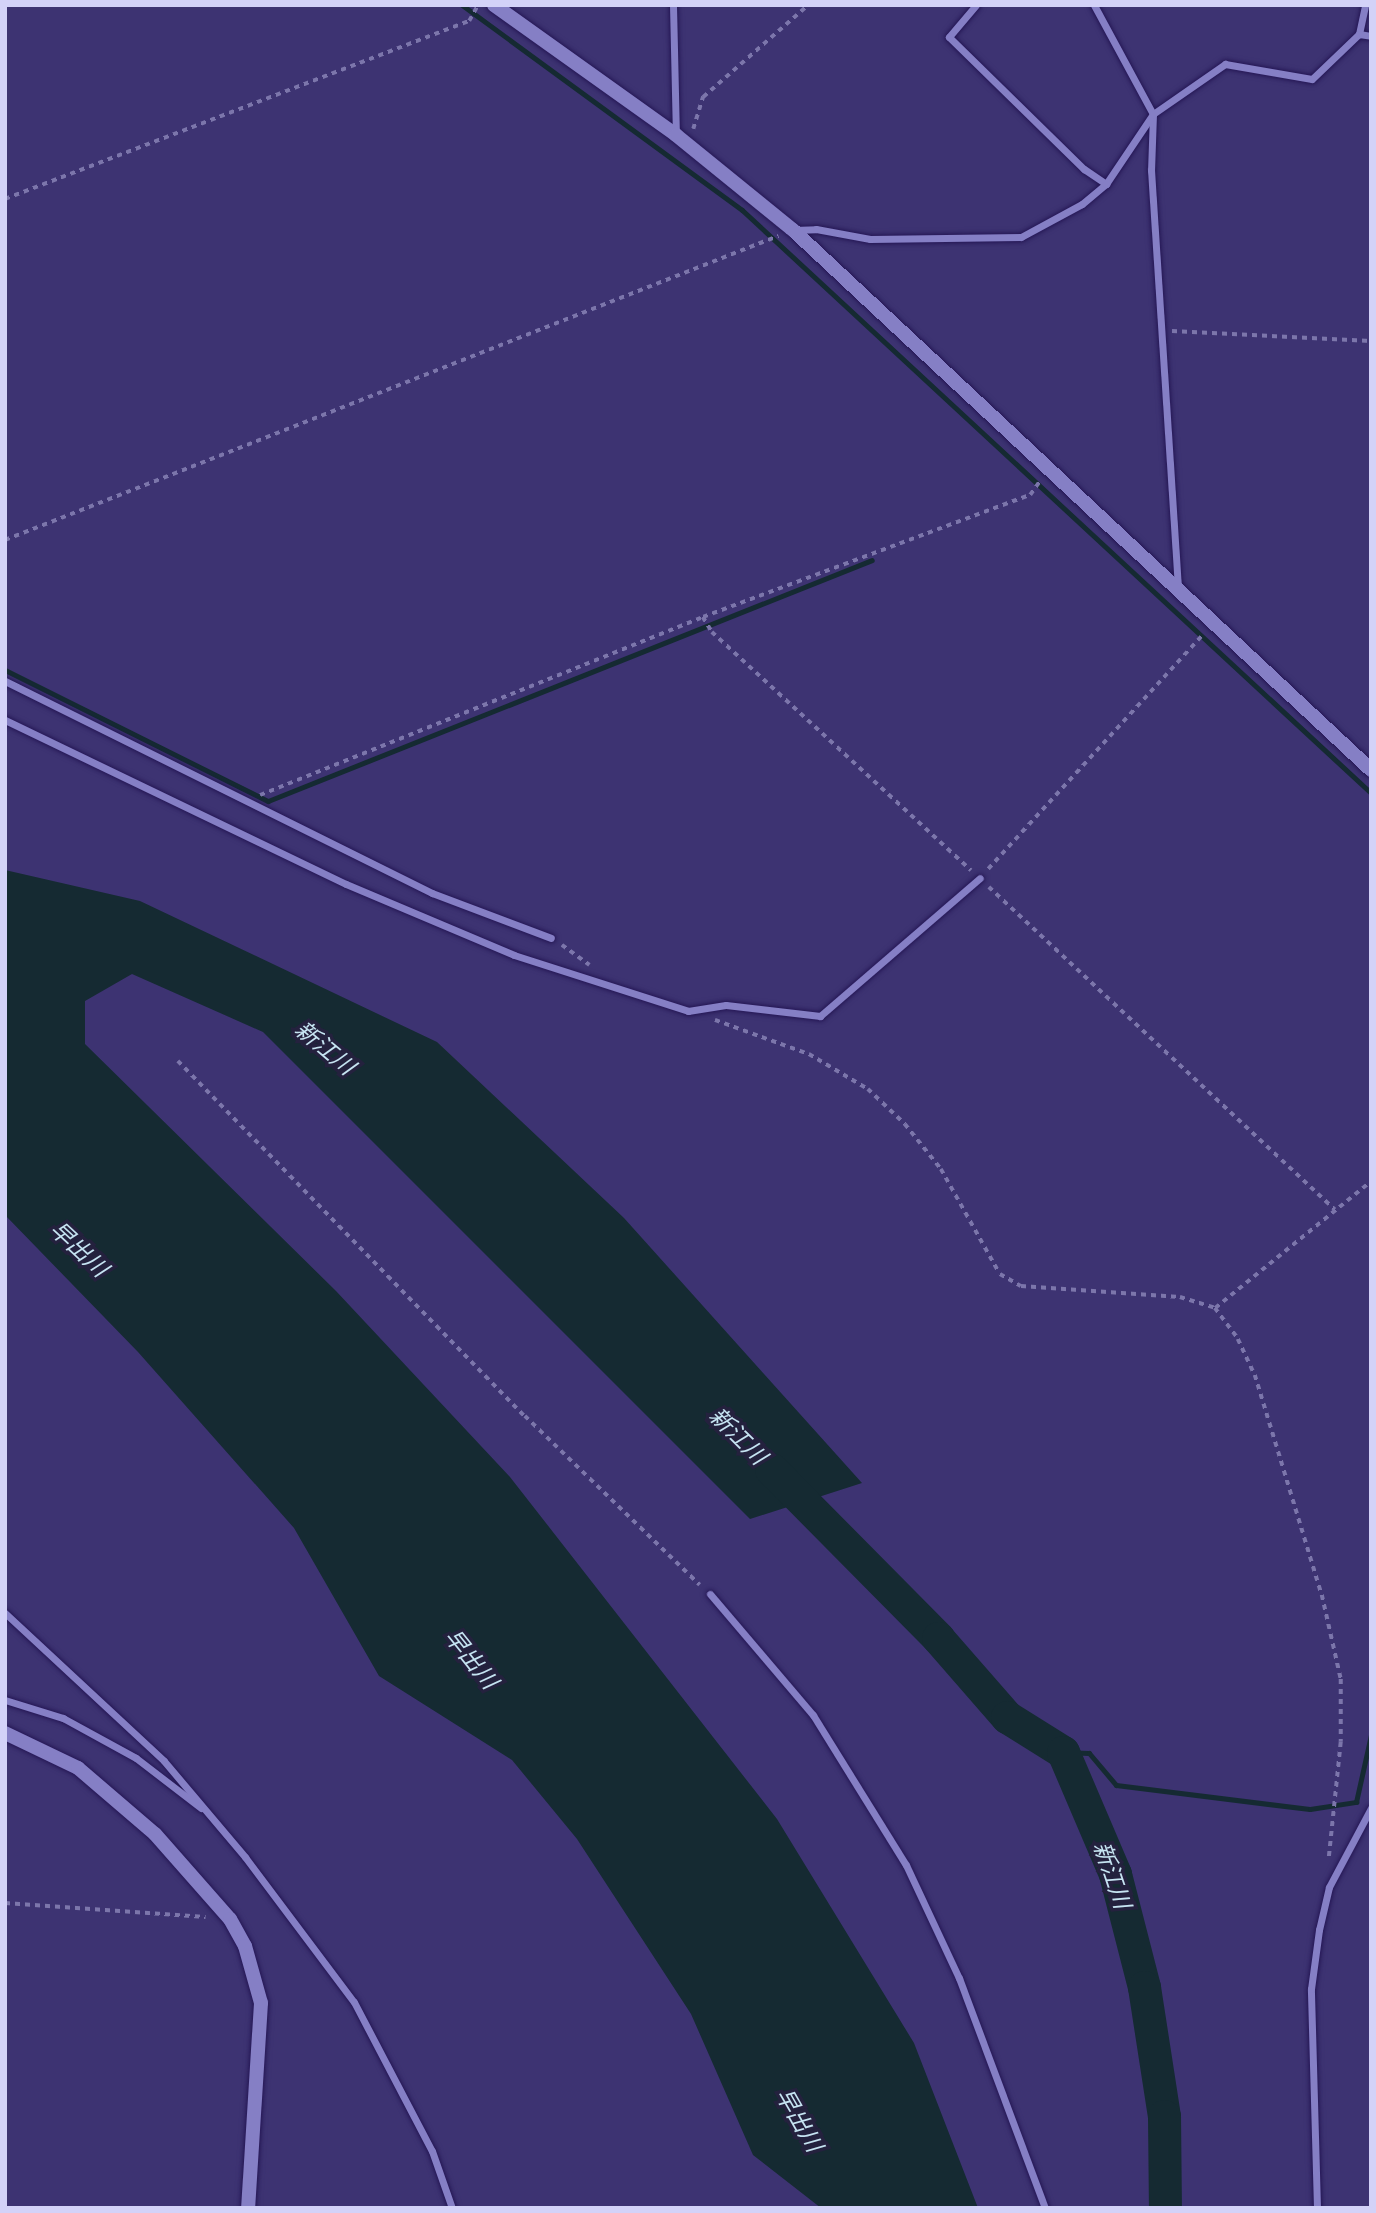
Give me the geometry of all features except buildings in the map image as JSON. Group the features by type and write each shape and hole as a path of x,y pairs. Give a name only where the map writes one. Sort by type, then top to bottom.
{"street":[{"path":"494,5 688,144 793,230 1371,770"},
{"path":"673,5 676,135"},
{"path":"976,5 949,37 1084,169 1105,184"},
{"path":"1094,5 1153,114 1151,170 1178,588"},
{"path":"793,230 816,229 870,239 1011,238 1044,228 1105,184 1153,114 1225,64 1312,79 1359,34 1365,5"},
{"path":"1359,34 1371,36"},
{"path":"5,681 432,893 551,938"},
{"path":"5,720 358,889 514,955 688,1011 726,1004 820,1016 980,878"},
{"path":"710,1594 814,1715 906,1865 959,1978 1045,2208"},
{"path":"5,1613 164,1761 216,1820 354,2002 432,2151 452,2208"},
{"path":"5,1700 63,1718 136,1758 216,1820"},
{"path":"5,1732 78,1768 155,1834 230,1919 246,1946 261,2003 248,2208"},
{"path":"1317,2208 1311,1989 1329,1887 1371,1808"}],"path":[{"path":"5,198 469,21 478,5"},
{"path":"688,144 703,97 808,5"},
{"path":"5,540 793,230"},
{"path":"1163,330 1371,341"},
{"path":"244,802 703,617 1030,495 1049,469"},
{"path":"703,617 712,632 1335,1210"},
{"path":"980,878 1214,622"},
{"path":"688,1011 809,1054 868,1089 905,1124 941,1169 988,1259 1021,1286 1180,1297 1215,1308 1238,1339 1255,1375 1322,1595 1341,1679 1329,1887"},
{"path":"178,1061 525,1416 710,1594"},
{"path":"1215,1308 1371,1181"},
{"path":"5,1903 230,1919"}],"water":[{"name":"早出川","path":"5,870 140,901 437,1042 624,1218 862,1483 750,1519 263,1032 132,974 85,1001 85,1044 336,1291 510,1477 777,1819 914,2043 978,2208 821,2208 753,2155 691,2014 577,1839 512,1760 379,1676 294,1528 138,1352 5,1215"}],"waterway":[{"path":"462,5 742,210 1371,793"},
{"path":"5,670 268,801 872,560"},
{"name":"新江川","path":"771,1469 938,1638 1007,1717 1063,1752 1115,1874 1144,1987 1164,2116 1165,2208"},
{"path":"1063,1752 1089,1753 1116,1785 1310,1809 1356,1802 1371,1735"}]}
